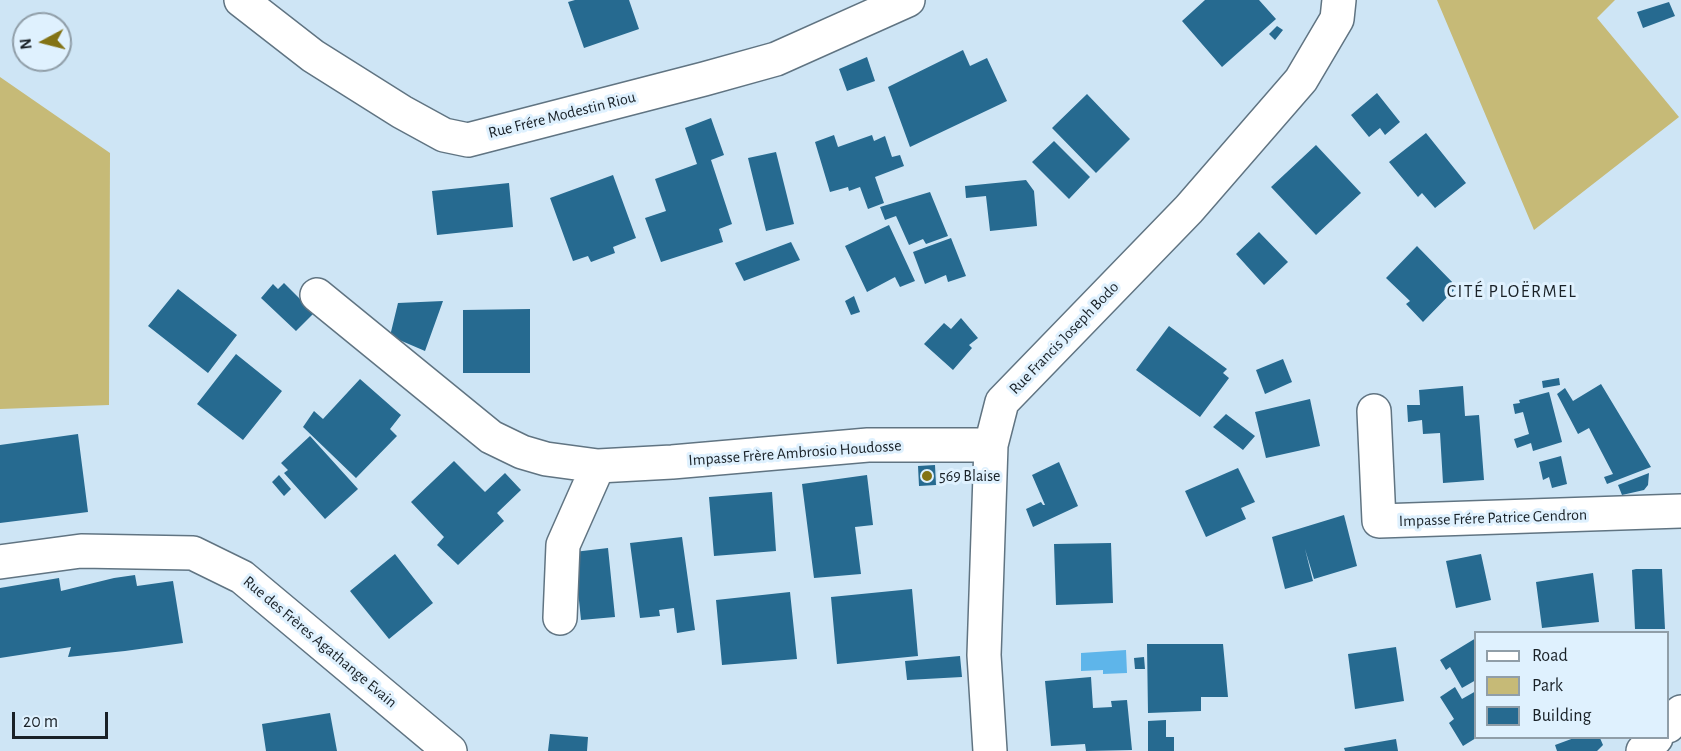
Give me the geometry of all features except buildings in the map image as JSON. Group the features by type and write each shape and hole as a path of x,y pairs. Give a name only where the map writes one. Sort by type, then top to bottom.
{"street":[{"name":"Rue Frére Modestin Riou","path":"241,0 314,56 402,112 444,135 468,140 776,59 908,0"},
{"name":"Rue Francis Joseph Bodo","path":"990,751 984,655 991,445 1002,402 1189,209 1301,80 1337,19 1339,0"},
{"name":"Impasse Frère Ambrosio Houdosse","path":"317,296 491,436 522,452 538,456 598,466 868,445 991,445"},
{"name":"Impasse Frére Patrice Gendron","path":"1374,411 1379,521 1681,511"},
{"path":"560,618 562,545 598,466"},
{"name":"Rue des Frères Agathange Evain","path":"0,562 81,551 193,553 242,577 450,751"},
{"path":"1669,725 1681,712"},
{"path":"1643,751 1655,739"}],"green space":[{"path":"1437,0 1615,0 1597,18 1679,117 1534,230"},
{"path":"0,77 110,153 109,405 0,409"}],"water":[{"path":"1126,650 1127,673 1103,674 1103,670 1081,671 1081,653"}],"place":[{"name":"569 Blaise","path":"927,476"}],"district":[{"name":"CITÉ PLOËRMEL","path":"1512,292"}]}
